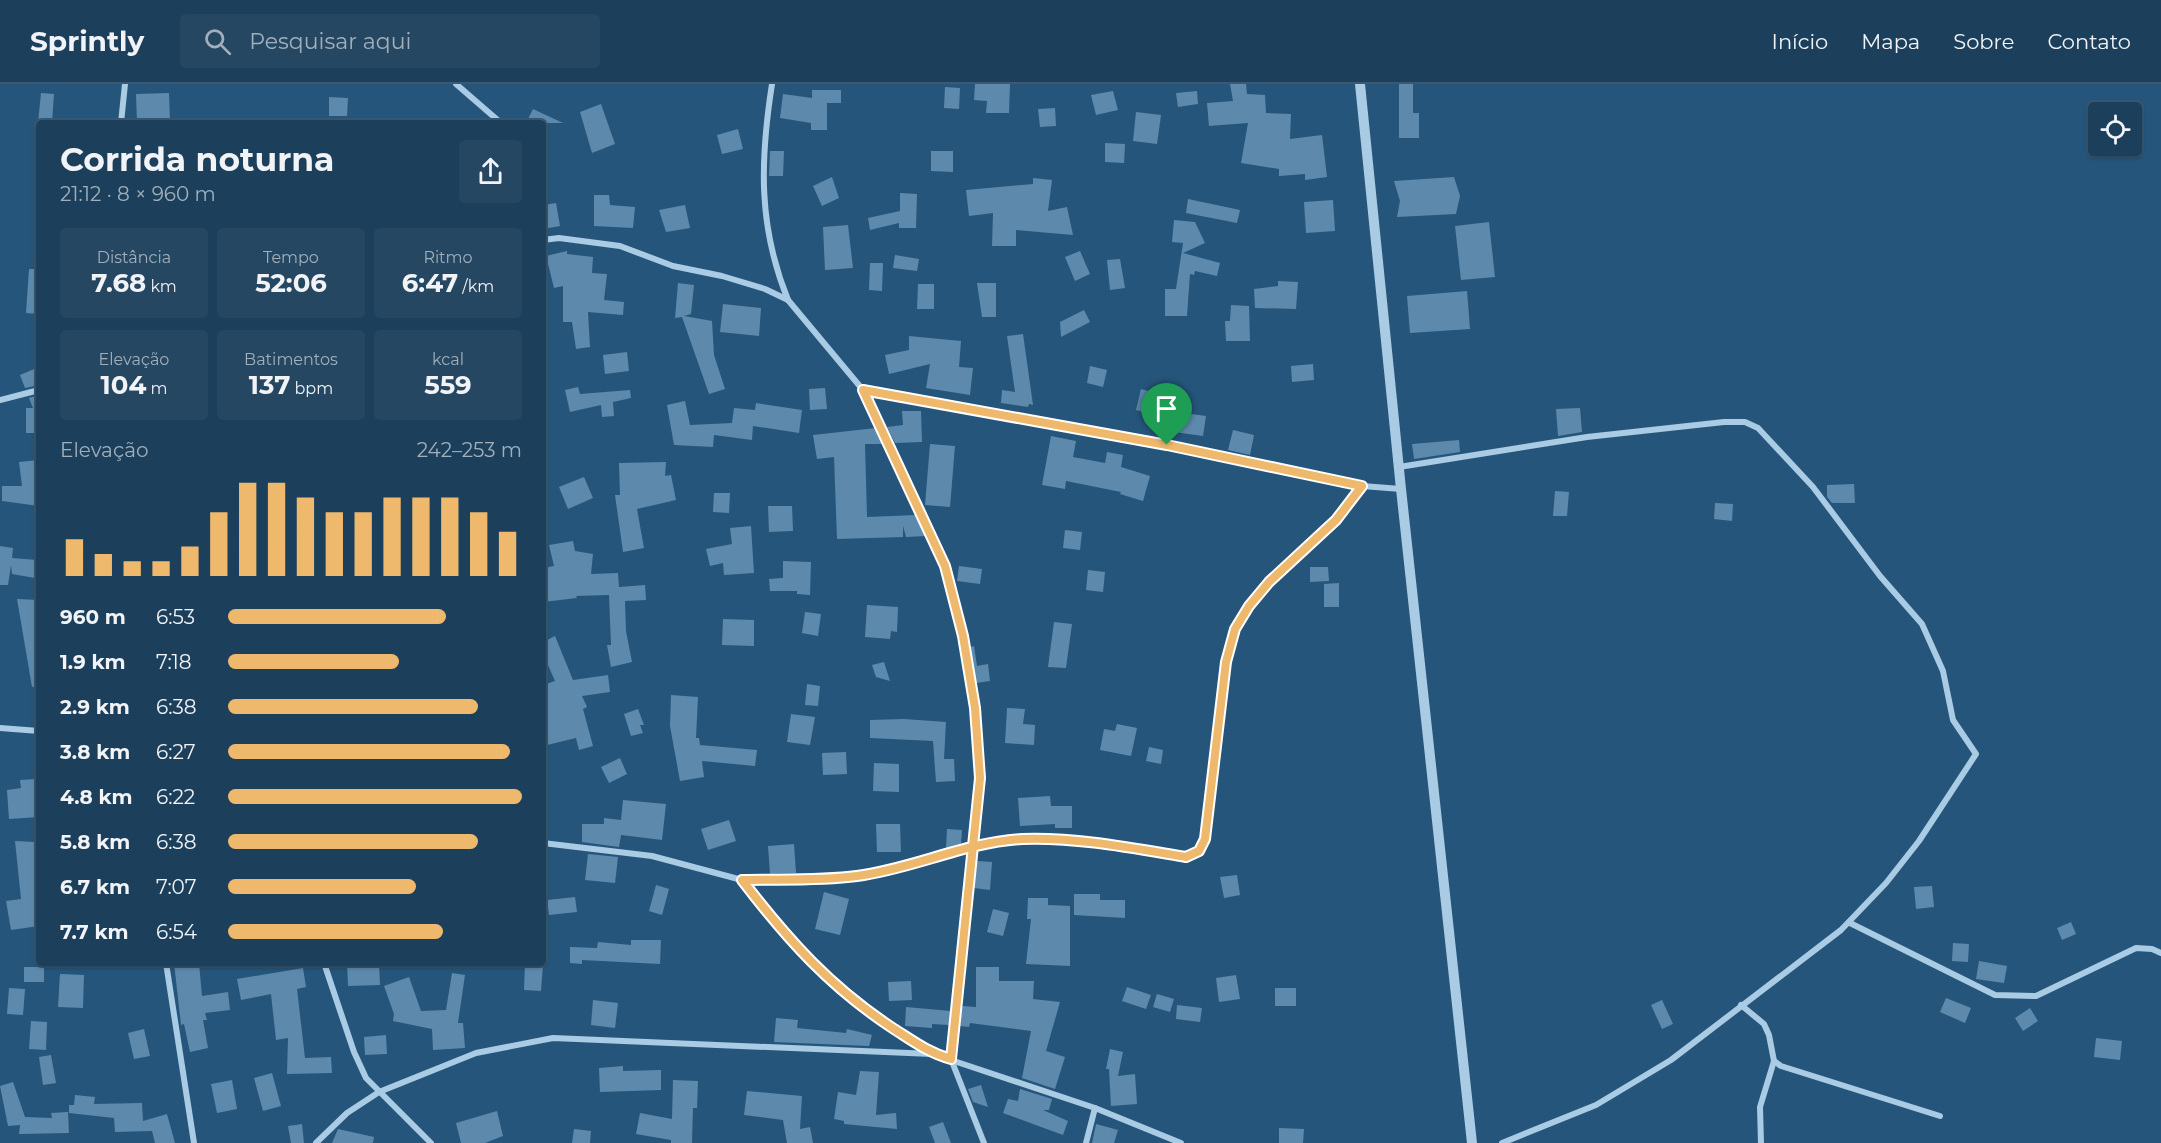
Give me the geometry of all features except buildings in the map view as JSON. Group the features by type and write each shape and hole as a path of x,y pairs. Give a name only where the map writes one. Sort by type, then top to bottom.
{"street":[{"path":"121,120 125,84"},
{"path":"456,84 498,120"},
{"path":"772,84 765,133 763,196 775,267 788,300 863,390 945,566 963,636 975,708 980,778 951,1059 984,1143"},
{"path":"1360,84 1401,489 1472,1143"},
{"path":"546,240 560,238 620,246 673,266 722,276 788,300"},
{"path":"863,390 1167,445 1362,486 1401,489"},
{"path":"0,400 36,391"},
{"path":"1399,467 1587,437 1701,424 1745,422 1758,428 1813,488 1880,576 1922,624 1943,671 1953,720 1976,754 1919,841 1850,923 1671,1060 1596,1105 1502,1143"},
{"path":"546,843 652,856 742,880 857,876 994,842 1023,839 1086,841 1186,857 1199,851 1205,839 1226,662 1235,629 1249,606 1269,582 1336,520 1362,486"},
{"path":"0,728 36,730"},
{"path":"742,880 786,938 857,1004 933,1054"},
{"path":"1850,923 1995,995 2036,996 2136,948 2152,949 2161,953"},
{"path":"166,966 194,1143"},
{"path":"325,966 354,1052 366,1078 431,1143"},
{"path":"1741,1005 1764,1024 1769,1035 1774,1060 1760,1107 1761,1143"},
{"path":"316,1143 347,1113 379,1092 476,1053 553,1038 785,1050 933,1054 1095,1108 1182,1143"},
{"path":"1774,1060 1781,1066 1940,1116"},
{"path":"1086,1143 1095,1108"}],"route":[{"path":"1167,445 863,390 922,512 945,566 963,636 975,708 980,778 972,849 951,1059 933,1054 857,1004 786,938 742,880 857,876 972,849 994,842 1023,839 1086,841 1186,857 1199,851 1205,839 1226,662 1235,629 1249,606 1269,582 1336,520 1362,486 1167,445"}]}
